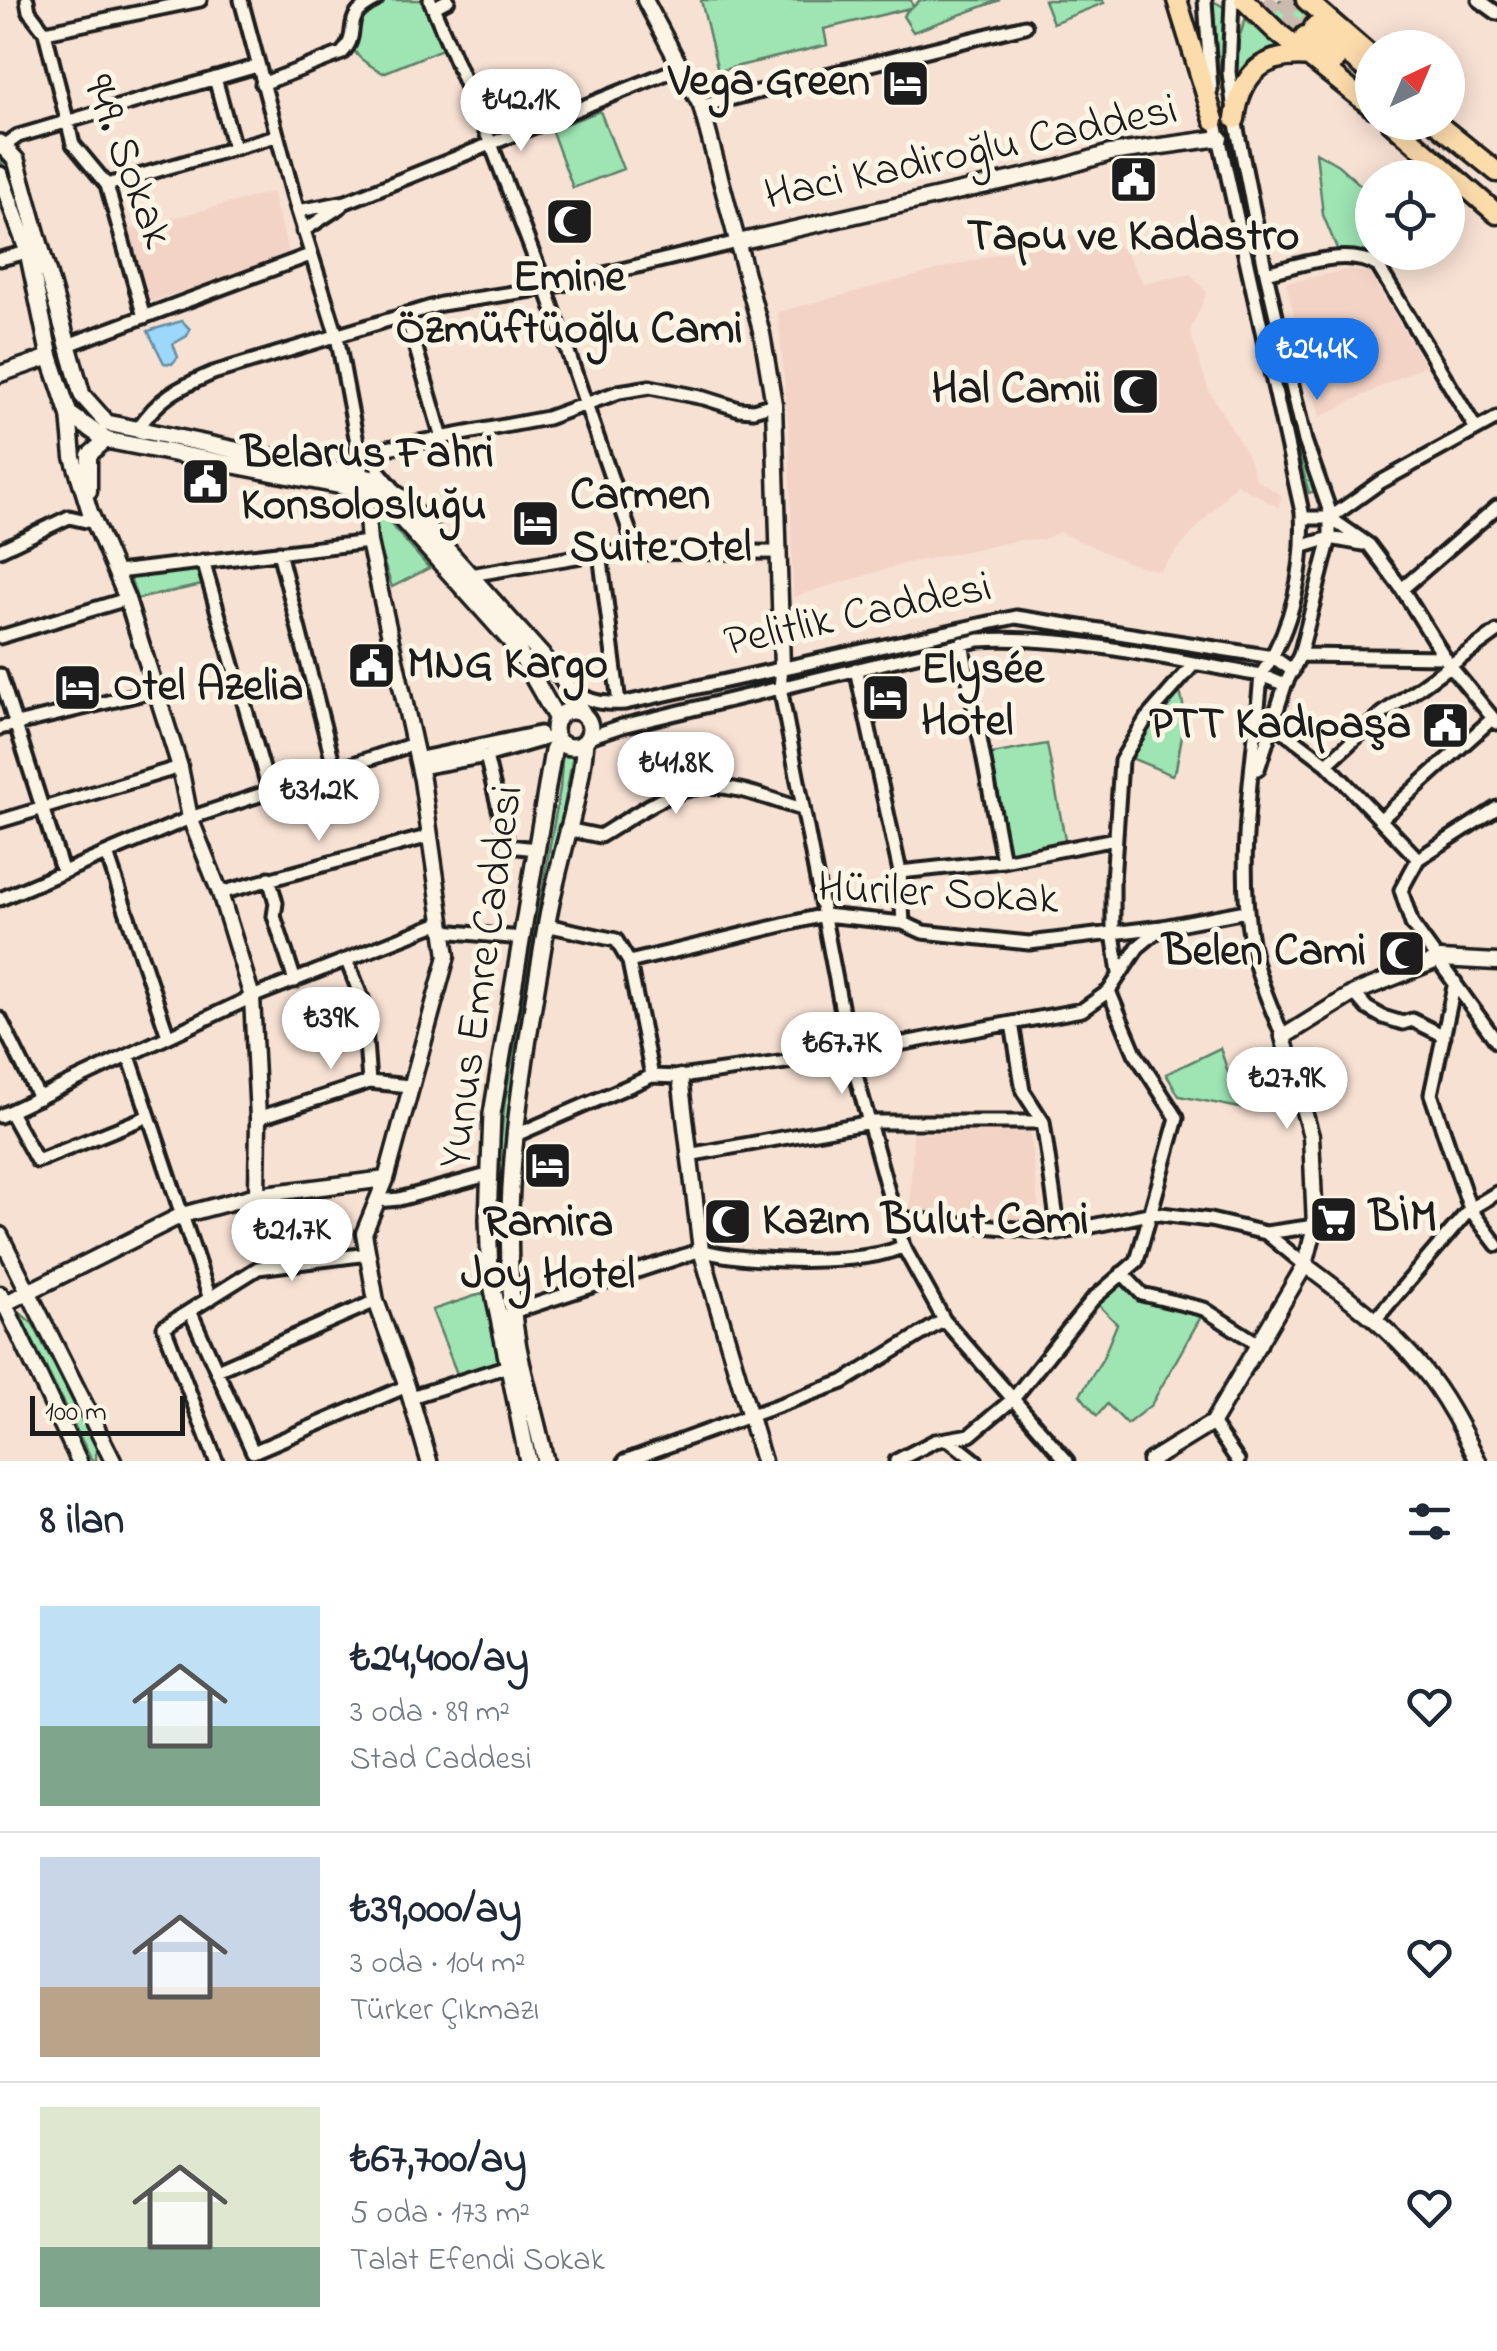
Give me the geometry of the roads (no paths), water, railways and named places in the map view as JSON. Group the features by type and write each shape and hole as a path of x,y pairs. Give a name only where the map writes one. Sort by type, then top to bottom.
{"highway":[{"path":"1177,0 1217,129"},
{"path":"1244,0 1276,31 1355,92"},
{"path":"1274,0 1269,19 1276,31"},
{"path":"1306,0 1355,42"},
{"path":"1355,63 1309,32 1355,77"},
{"path":"1236,119 1238,92 1258,68 1291,55 1312,58"},
{"path":"1465,132 1497,158"},
{"path":"1412,140 1497,214"},
{"path":"1428,140 1497,199"},
{"path":"1457,140 1497,172"}],"main road":[{"path":"0,175 28,252 50,357 70,414 106,440 364,484 389,505 516,647 556,731 574,748 587,740 591,728 562,678 399,496 364,484 107,424 82,394 16,160 1,146"},
{"path":"556,731 566,712 583,714"},
{"name":"Yunus Emre Caddesi","path":"528,1461 490,1274 492,1114 556,731"},
{"name":"Yunus Emre Caddesi","path":"545,1461 524,1381 513,1312 511,1202 516,1134 546,925 587,740"}],"street":[{"name":"949. Sokak","path":"26,0 45,32 73,144 107,185 144,317"},
{"path":"45,32 200,0"},
{"path":"241,0 303,231 337,336 364,484 369,542 417,757 447,956 386,1178 364,1233 376,1301 429,1461"},
{"path":"262,84 342,53 349,46 358,9 376,0"},
{"path":"448,0 432,4 546,288 637,553"},
{"path":"646,0 701,106 762,334 774,404 780,687 850,1053 872,1122 896,1223 903,1246 944,1320 1067,1461"},
{"path":"1150,1461 1212,1423 1305,1265 1315,1226 1311,1136 1283,1036 1259,972 1246,911 1262,675 1273,657 1301,576 1302,518 1217,129 1205,0"},
{"path":"1232,0 1229,46 1236,119 1304,442 1322,484 1330,518 1330,538 1300,655 1285,684 1252,787"},
{"path":"1480,0 1497,13"},
{"path":"701,106 1025,26"},
{"path":"1,146 18,136 257,66"},
{"path":"298,212 346,202 682,67"},
{"path":"215,78 234,148"},
{"name":"Haci Kadiroğlu Caddesi","path":"738,242 1217,129"},
{"path":"107,185 276,136"},
{"path":"303,231 346,202"},
{"path":"137,430 153,407 178,388 213,374 440,304 546,288 738,242"},
{"path":"0,259 28,252"},
{"path":"68,345 310,255"},
{"path":"1266,273 1324,260 1365,258 1378,266 1476,429"},
{"path":"406,314 442,438"},
{"path":"0,374 50,357"},
{"path":"399,496 378,470 379,459 387,448 547,418 619,392 650,387 738,409 753,410 774,404"},
{"path":"70,414 73,456 85,496 127,599 180,767 190,818 220,893 252,997 257,1195 270,1266"},
{"path":"1330,518 1379,483 1497,418"},
{"path":"93,517 88,455 106,440"},
{"path":"69,518 85,496"},
{"path":"1402,588 1497,507"},
{"path":"0,550 69,518 93,517"},
{"path":"1302,518 1330,518 1369,545 1402,588 1448,662 1495,720 1381,819"},
{"path":"1304,546 1330,538 1369,545"},
{"path":"116,572 369,542"},
{"path":"280,552 335,770"},
{"path":"470,575 600,552 778,552"},
{"path":"600,552 619,703"},
{"path":"203,561 270,793"},
{"path":"0,637 127,599"},
{"name":"Pelitlik Caddesi","path":"562,678 582,698 619,703 1016,616 1273,657 1294,670"},
{"path":"1327,764 1448,662 1497,632"},
{"name":"Pelitlik Caddesi","path":"587,740 780,687 962,644 1023,638 1073,642 1262,675 1285,684"},
{"path":"962,644 1003,861"},
{"path":"1300,655 1448,662"},
{"path":"1119,973 1113,933 1120,761 1146,719 1194,664"},
{"path":"856,669 900,872 902,923"},
{"path":"0,675 62,870"},
{"path":"0,728 157,690"},
{"path":"1277,716 1285,732 1327,764 1418,860"},
{"path":"417,757 486,756 556,731"},
{"path":"0,898 190,818 335,770 556,731"},
{"path":"486,756 508,846 536,849"},
{"path":"0,821 180,767"},
{"path":"566,829 600,836 663,800 700,787 730,788 802,809"},
{"path":"1497,808 1418,860 1401,890 1412,924 1497,1042"},
{"path":"220,893 430,836"},
{"path":"900,872 1003,861 1115,839"},
{"path":"107,854 168,1036"},
{"path":"269,878 276,903 274,916 295,981"},
{"name":"Hüriler Sokak","path":"629,962 824,915 902,923 923,932 1029,943 1246,911"},
{"path":"546,925 616,940 629,962 652,1076"},
{"path":"148,1116 37,1161 5,1114 252,997 442,926 522,938"},
{"path":"516,1134 652,1076 680,1076 850,1053 1082,1010 1109,992 1138,947 1162,926"},
{"path":"1283,1036 1354,994 1440,958 1497,962"},
{"path":"348,961 362,1000 369,1082"},
{"path":"1456,982 1431,1094 1470,1209 1497,1246"},
{"path":"896,1461 935,1440 970,1435 1013,1399 1093,1299 1137,1260 1177,1118 1135,1054 1109,992"},
{"path":"1354,994 1383,1018 1403,1023 1412,1020 1444,1036"},
{"path":"0,1019 39,1098"},
{"path":"1012,1023 1023,1092 1043,1122 1059,1233"},
{"path":"129,1056 210,1299"},
{"path":"680,1076 701,1250 763,1461"},
{"path":"258,1118 369,1082 410,1086"},
{"path":"688,1155 872,1122 1043,1122"},
{"path":"377,1201 399,1199 490,1174"},
{"path":"78,1461 2,1301 28,1293 182,1215 257,1195 386,1178"},
{"path":"1376,1320 1470,1209 1497,1193"},
{"path":"896,1223 910,1219 1059,1233 1153,1213 1210,1220 1266,1233 1315,1226"},
{"path":"1266,1233 1376,1320 1423,1368 1478,1461"},
{"path":"0,1235 113,1461"},
{"path":"513,1312 701,1250 726,1258 863,1258 888,1254 903,1246"},
{"path":"216,1461 164,1327 258,1268 368,1254"},
{"path":"1122,1273 1142,1294 1204,1309 1260,1344"},
{"path":"216,1370 376,1301"},
{"path":"191,1313 253,1452 409,1392 508,1366"},
{"path":"624,1461 844,1382 944,1320"},
{"path":"1212,1423 1238,1461"},
{"path":"948,1439 976,1461"}],"water":[{"path":"182,321 190,329 187,336 173,344 178,357 172,364 164,363 148,331"}],"tunnel":[{"path":"1263,0 1305,36"},
{"path":"1282,0 1309,24"}],"place":[{"name":"Vega Green","path":"905,83"},
{"name":"Tapu ve Kadastro","path":"1133,180"},
{"name":"Emine Özmüftüoğlu Cami","path":"569,221"},
{"name":"Hal Camii","path":"1136,391"},
{"name":"Belarus Fahri Konsolosluğu","path":"206,481"},
{"name":"Carmen Suite Otel","path":"535,523"},
{"name":"MNG Kargo","path":"372,666"},
{"name":"Otel Azelia","path":"78,688"},
{"name":"Elysée Hotel","path":"886,697"},
{"name":"PTT Kadıpaşa","path":"1446,726"},
{"name":"Belen Cami","path":"1401,953"},
{"name":"Ramira Joy Hotel","path":"548,1166"},
{"name":"BİM","path":"1334,1219"},
{"name":"Kazım Bulut Cami","path":"727,1222"}]}
